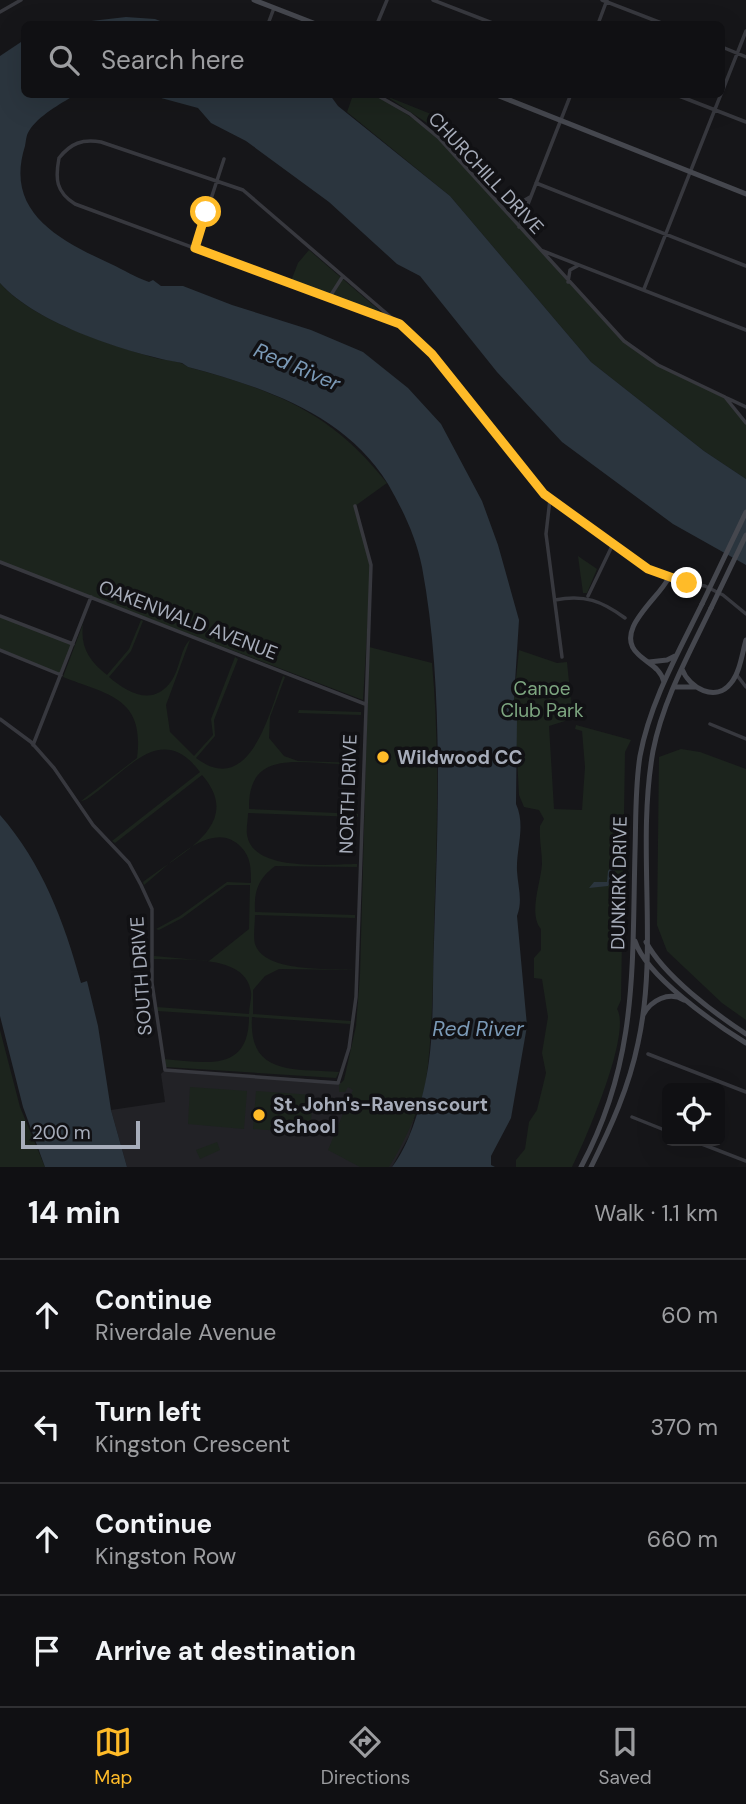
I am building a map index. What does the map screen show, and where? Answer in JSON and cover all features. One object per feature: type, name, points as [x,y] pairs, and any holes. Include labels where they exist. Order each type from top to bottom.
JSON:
[{"type":"main road","points":[[254,0],[308,21]]},
{"type":"main road","points":[[504,98],[746,194]]},
{"type":"main road","name":"DUNKIRK DRIVE","points":[[581,1167],[605,1117],[627,1041],[638,771],[647,728],[664,683],[746,512]]},
{"type":"main road","name":"DUNKIRK DRIVE","points":[[591,1167],[628,1083],[642,1018],[650,778],[659,725],[682,669],[746,535]]},
{"type":"main road","points":[[664,683],[660,673],[632,648],[631,633],[668,579]]},
{"type":"main road","points":[[674,687],[695,687],[706,692],[721,691],[732,682],[736,674],[746,640]]},
{"type":"main road","points":[[649,662],[669,660],[679,651]]},
{"type":"main road","points":[[682,669],[695,687]]},
{"type":"main road","points":[[633,935],[638,952],[645,961],[692,1005]]},
{"type":"main road","points":[[645,942],[652,954],[687,988],[746,1034]]},
{"type":"main road","points":[[642,1018],[650,1006],[667,996],[680,997],[746,1043]]},
{"type":"main road","points":[[729,1032],[730,1028],[737,1028]]},
{"type":"main road","points":[[605,1117],[613,1122]]},
{"type":"street","points":[[0,12],[21,0]]},
{"type":"street","points":[[378,21],[387,0]]},
{"type":"street","points":[[433,0],[487,21]]},
{"type":"street","points":[[599,21],[606,1],[656,21]]},
{"type":"street","points":[[269,21],[274,8]]},
{"type":"street","points":[[725,83],[746,31]]},
{"type":"street","points":[[725,48],[746,57]]},
{"type":"street","name":"CHURCHILL DRIVE","points":[[383,98],[428,128],[612,330],[640,354],[746,407]]},
{"type":"street","points":[[519,227],[570,98]]},
{"type":"street","points":[[684,98],[746,122]]},
{"type":"street","points":[[644,289],[719,98]]},
{"type":"street","points":[[400,324],[72,202],[63,195],[57,183],[59,158],[75,143],[87,140],[101,142],[243,190],[400,324],[432,354],[550,499],[668,579],[705,586],[723,594],[746,614]]},
{"type":"street","points":[[195,248],[224,159]]},
{"type":"street","points":[[536,183],[746,266]]},
{"type":"street","points":[[496,201],[516,205],[531,195]]},
{"type":"street","points":[[540,250],[746,331]]},
{"type":"street","points":[[568,282],[570,270],[579,265]]},
{"type":"street","points":[[329,298],[343,276]]},
{"type":"street","name":"CHURCHILL DRIVE","points":[[725,397],[746,423]]},
{"type":"street","points":[[550,499],[546,534],[562,657]]},
{"type":"street","name":"NORTH DRIVE","points":[[338,1083],[349,1048],[356,997],[371,565],[355,506]]},
{"type":"street","points":[[588,597],[613,544]]},
{"type":"street","name":"OAKENWALD AVENUE","points":[[0,562],[365,704]]},
{"type":"street","points":[[33,745],[91,597]]},
{"type":"street","points":[[555,600],[588,597],[606,604],[625,618]]},
{"type":"street","points":[[0,616],[72,644]]},
{"type":"street","points":[[0,650],[61,675]]},
{"type":"street","points":[[736,674],[746,687]]},
{"type":"street","name":"SOUTH DRIVE","points":[[0,719],[33,745],[60,776],[93,825],[130,863],[152,909],[152,983],[164,1070],[338,1083]]},
{"type":"street","points":[[710,724],[746,739]]},
{"type":"street","points":[[648,1054],[746,1092]]},
{"type":"street","points":[[632,1117],[662,1128]]},
{"type":"street","points":[[707,1146],[746,1161]]},
{"type":"shaded area","name":"St. John's-Ravenscourt School","points":[[165,1070],[337,1081],[414,1119],[409,1136],[392,1167],[127,1167],[111,1110],[165,1102],[161,1074]]},
{"type":"green space","points":[[352,98],[381,98],[428,128],[613,330],[658,365],[725,397],[746,423],[746,479],[704,451],[591,362],[450,196],[347,112]]},
{"type":"green space","points":[[389,98],[431,114],[427,123]]},
{"type":"green space","points":[[309,250],[380,311],[379,314],[291,281],[298,263]]},
{"type":"green space","points":[[0,283],[31,308],[70,329],[274,395],[322,421],[366,458],[387,483],[355,506],[371,565],[363,700],[0,562]]},
{"type":"green space","points":[[578,556],[597,569],[587,593],[583,593]]},
{"type":"green space","points":[[0,616],[73,644],[61,675],[0,650]]},
{"type":"green space","points":[[141,620],[143,621],[131,651],[109,677],[133,693],[157,693],[172,680],[190,640],[166,705],[170,732],[194,756],[213,735],[211,719],[235,657],[238,659],[214,720],[215,736],[196,758],[215,768],[231,767],[244,759],[255,746],[264,728],[283,676],[285,677],[270,717],[269,738],[284,756],[298,761],[360,763],[278,764],[257,777],[251,790],[249,809],[358,814],[358,817],[248,813],[247,835],[252,847],[263,856],[294,864],[357,864],[357,867],[275,866],[261,881],[255,898],[255,912],[355,915],[355,918],[255,915],[255,944],[261,953],[271,960],[314,969],[354,970],[279,969],[265,976],[253,990],[253,1014],[351,1021],[350,1024],[252,1017],[253,1036],[258,1050],[266,1060],[292,1069],[339,1072],[336,1078],[166,1067],[163,1059],[208,1062],[233,1056],[241,1048],[247,1035],[249,1017],[157,1011],[157,1007],[249,1014],[251,994],[247,979],[238,971],[211,962],[154,959],[154,956],[209,961],[249,929],[250,885],[227,885],[182,918],[156,929],[180,916],[227,882],[251,883],[251,873],[249,859],[244,851],[229,839],[217,837],[191,847],[203,837],[212,823],[216,809],[214,793],[202,775],[115,843],[112,841],[200,772],[187,758],[174,751],[148,753],[89,798],[81,801],[137,758],[138,738],[129,711],[120,702],[63,677],[83,624],[83,640],[87,653],[107,675],[129,649]]},
{"type":"green space","points":[[369,647],[432,663],[436,729],[432,1004],[426,1081],[416,1113],[389,1167],[360,1167],[328,1150],[353,1090],[348,1087],[345,1092],[339,1092],[339,1085],[344,1080],[356,1026],[360,975]]},
{"type":"green space","name":"Canoe Club Park","points":[[519,650],[557,663],[567,662],[572,711],[565,721],[549,726],[554,809],[582,810],[585,767],[582,731],[575,729],[576,725],[631,740],[625,752],[618,1040],[605,1087],[572,1167],[516,1167],[516,1160],[525,1149],[529,1122],[537,1110],[546,1073],[542,1053],[548,1017],[542,979],[534,978],[534,958],[541,950],[541,929],[537,923],[535,907],[542,864],[540,826],[544,819],[539,810],[524,807],[519,795],[514,698]]},
{"type":"green space","points":[[299,710],[361,712],[361,715],[298,713]]},
{"type":"green space","points":[[681,749],[700,752],[746,769],[746,1020],[722,1003],[667,951],[657,925],[659,757]]},
{"type":"green space","points":[[169,864],[154,877],[144,885],[143,882]]},
{"type":"green space","points":[[0,1030],[20,1107],[45,1167],[0,1167]]},
{"type":"green space","points":[[190,1087],[247,1091],[244,1129],[188,1124]]},
{"type":"green space","points":[[256,1091],[313,1095],[310,1133],[253,1129]]},
{"type":"green space","points":[[217,1142],[220,1150],[200,1159],[196,1150]]},
{"type":"water","points":[[126,17],[160,21],[91,21]]},
{"type":"water","name":"Red River","points":[[21,42],[21,98],[70,98],[44,115],[28,133],[21,169],[22,189],[29,206],[55,234],[149,282],[153,280],[161,286],[183,286],[311,330],[363,352],[408,388],[441,424],[482,501],[498,545],[519,620],[514,698],[517,718],[516,804],[520,821],[517,871],[520,899],[517,916],[527,1026],[511,1118],[491,1156],[491,1165],[495,1167],[392,1167],[413,1127],[423,1094],[433,1013],[437,705],[422,567],[408,524],[388,484],[370,460],[326,421],[273,394],[245,384],[85,335],[36,312],[0,283],[0,56]]},
{"type":"water","points":[[161,98],[332,98],[338,106],[450,196],[591,362],[704,451],[746,479],[746,565],[673,524],[562,442],[497,372],[420,276],[397,264],[329,202],[246,141],[211,123],[198,108]]},
{"type":"water","points":[[0,815],[15,833],[40,873],[59,915],[81,983],[87,981],[98,1026],[111,1110],[127,1167],[45,1167],[23,1107],[0,1016]]},
{"type":"water","points":[[612,867],[615,872],[608,886],[589,888],[594,882],[607,882],[608,871]]},
{"type":"place","name":"Wildwood CC","points":[[383,757]]},
{"type":"place","name":"St. John's-Ravenscourt School","points":[[259,1115]]},
{"type":"route","points":[[206,212],[195,248],[400,324],[432,354],[544,494],[648,569],[668,579],[687,583]]}]
